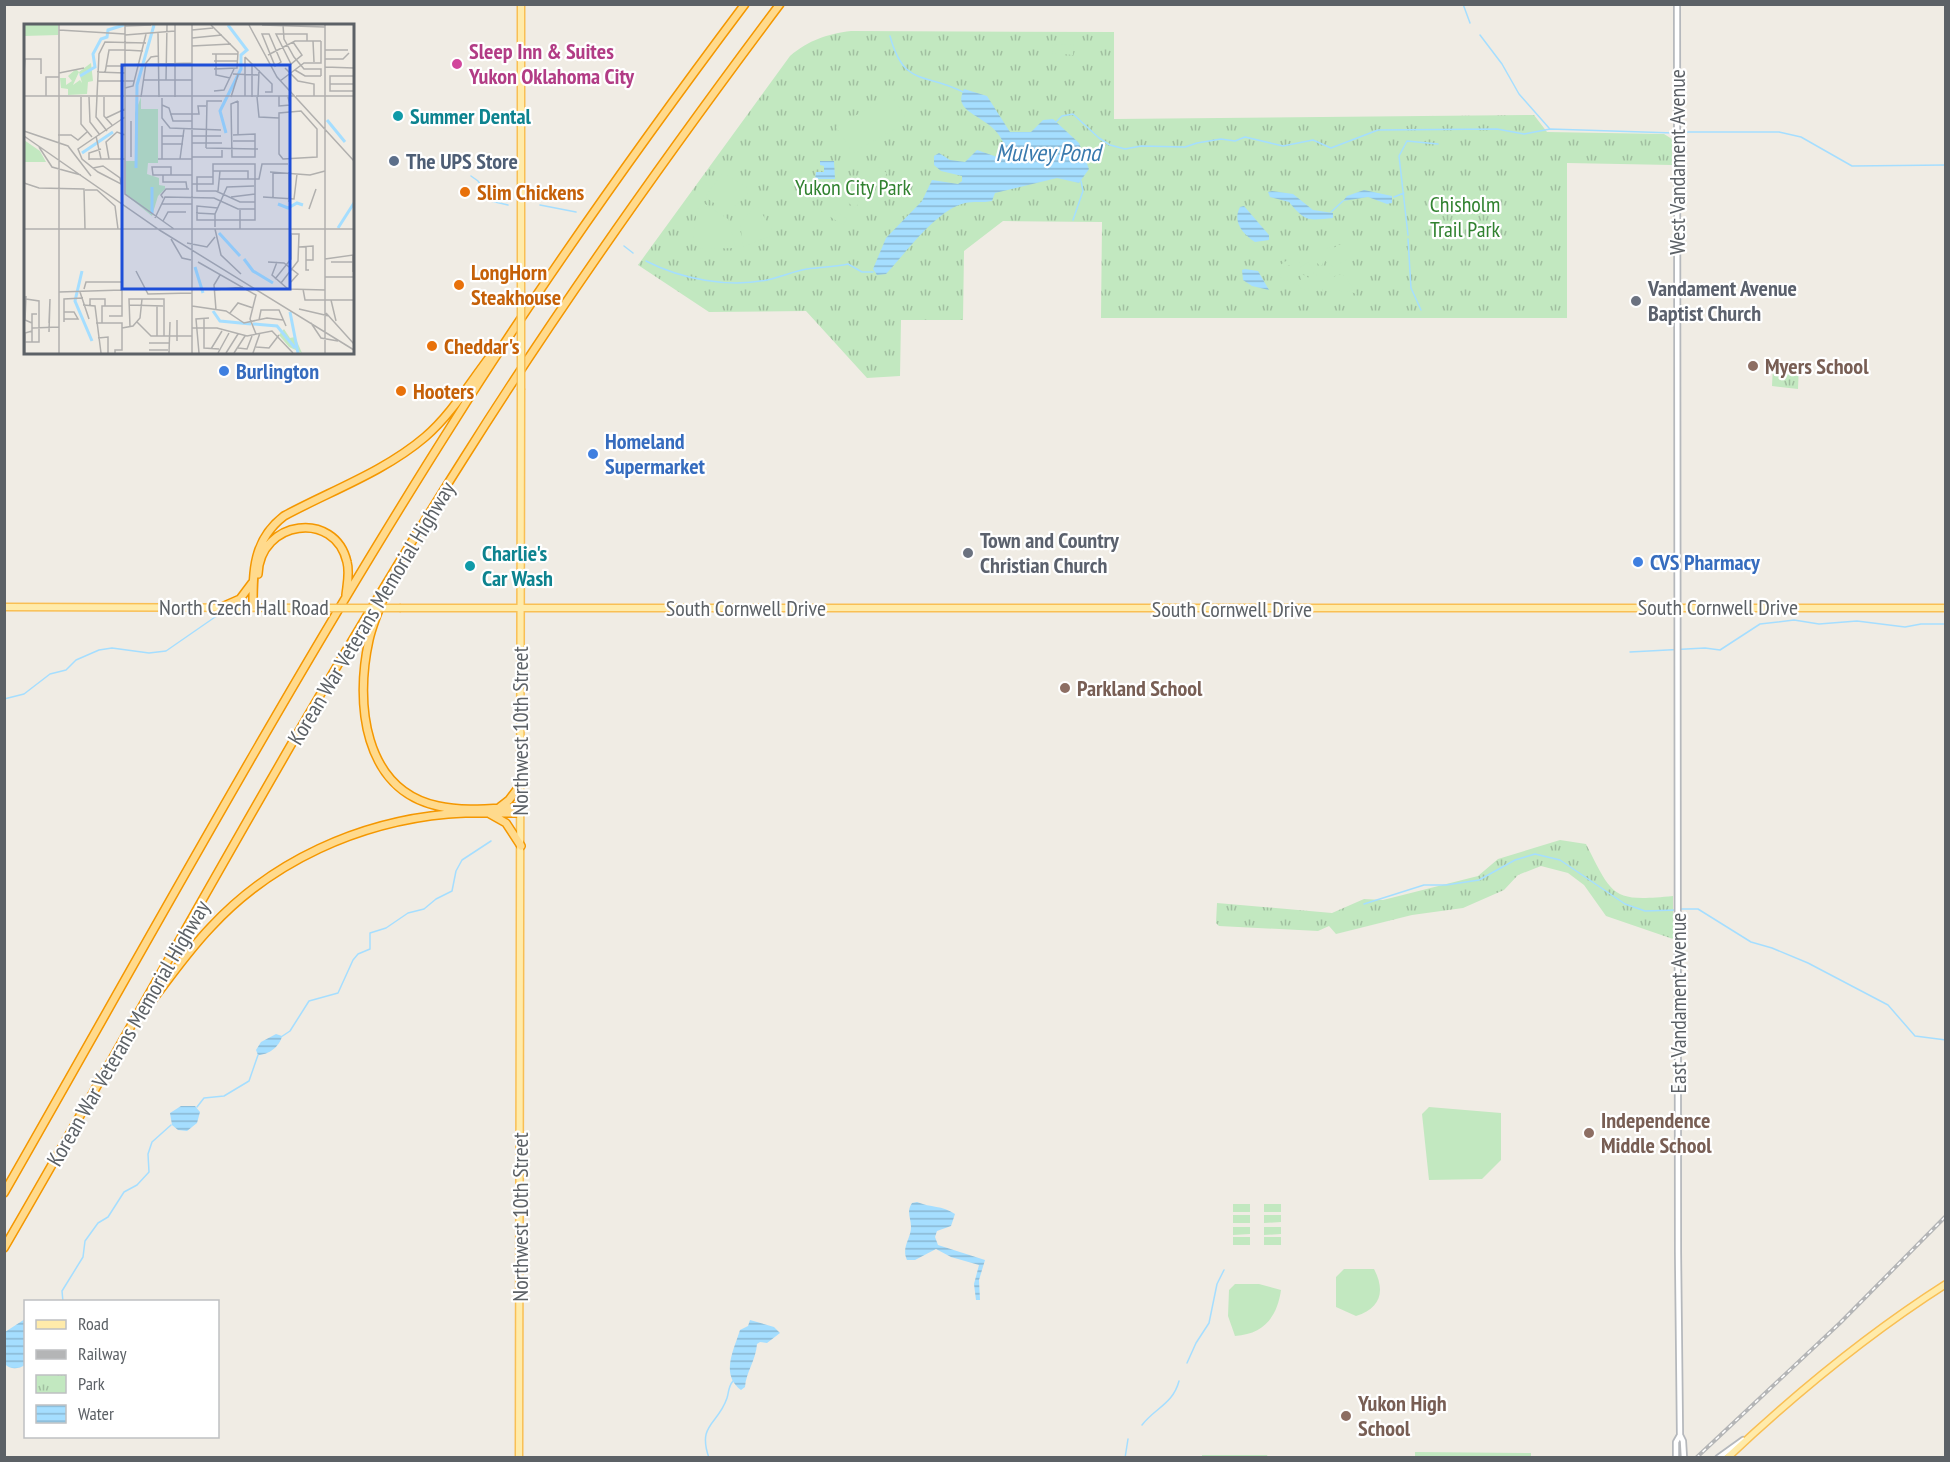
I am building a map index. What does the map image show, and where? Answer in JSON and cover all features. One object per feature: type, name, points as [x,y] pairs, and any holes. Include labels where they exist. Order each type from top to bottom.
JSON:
[{"type":"highway","name":"Korean War Veterans Memorial Highway","points":[[4,1193],[346,598],[509,336],[645,140],[745,4]]},
{"type":"highway","name":"Korean War Veterans Memorial Highway","points":[[4,1248],[397,566],[464,458],[577,286],[693,120],[780,4]]},
{"type":"highway","points":[[255,606],[253,580],[257,550],[271,527],[295,510],[397,458],[425,437],[447,415],[509,336]]},
{"type":"highway","points":[[255,606],[258,570],[263,552],[278,535],[302,527],[319,530],[340,547],[348,569],[346,598]]},
{"type":"highway","points":[[397,566],[374,623],[364,667],[365,719],[372,750],[392,780],[418,799],[440,807],[521,810]]},
{"type":"highway","points":[[224,606],[244,595],[253,580]]},
{"type":"highway","points":[[498,808],[509,800],[521,784]]},
{"type":"highway","points":[[127,1035],[208,930],[243,897],[281,870],[323,847],[381,826],[429,816],[521,810]]},
{"type":"highway","points":[[488,813],[506,823],[521,846]]},
{"type":"main road","name":"Northwest 10th Street","points":[[519,1458],[521,4]]},
{"type":"main road","name":"North Czech Hall Road","points":[[4,607],[519,608]]},
{"type":"main road","name":"South Cornwell Drive","points":[[519,608],[1946,608]]},
{"type":"main road","points":[[1727,1458],[1849,1351],[1946,1284]]},
{"type":"street","name":"West Vandament Avenue","points":[[1677,4],[1678,607]]},
{"type":"street","name":"East Vandament Avenue","points":[[1678,607],[1680,1435],[1683,1441],[1684,1456]]},
{"type":"street","points":[[1718,1458],[1755,1432]]},
{"type":"street","name":"East Vandament Avenue","points":[[1676,1458],[1676,1442],[1680,1435]]},
{"type":"green space","points":[[851,31],[1114,32],[1114,119],[1534,115],[1547,132],[1664,134],[1672,139],[1672,165],[1567,163],[1567,318],[1101,318],[1102,222],[1003,221],[964,251],[963,320],[901,320],[900,376],[867,378],[806,311],[709,312],[638,265],[790,56],[819,39]]},
{"type":"green space","points":[[1053,44],[1074,45],[1073,55],[1052,53]]},
{"type":"green space","points":[[891,95],[908,121],[853,153],[836,127]]},
{"type":"green space","points":[[871,162],[887,173],[880,185],[864,173]]},
{"type":"green space","points":[[726,174],[746,186],[748,195],[731,209],[717,205],[705,197],[721,175]]},
{"type":"green space","points":[[846,192],[860,202],[855,208],[842,198]]},
{"type":"green space","points":[[702,202],[728,219],[736,248],[699,249],[693,240],[697,210]]},
{"type":"green space","points":[[757,206],[773,231],[772,235],[743,247],[740,222]]},
{"type":"green space","points":[[834,209],[847,219],[843,225],[829,216]]},
{"type":"green space","points":[[1355,243],[1347,259],[1339,264],[1333,261],[1333,267],[1324,260],[1321,267],[1317,263],[1312,268],[1308,262],[1299,268],[1300,261],[1277,270],[1279,266],[1302,250],[1308,254],[1322,247],[1321,252],[1329,247],[1331,250],[1338,245],[1345,245],[1345,248]]},
{"type":"green space","points":[[1312,272],[1318,276],[1321,273],[1324,279],[1332,272],[1334,277],[1338,274],[1345,276],[1357,294],[1344,290],[1344,293],[1333,288],[1333,292],[1322,288],[1323,292],[1310,287],[1303,291],[1277,273],[1301,280],[1300,273],[1309,278]]},
{"type":"green space","points":[[1779,362],[1799,364],[1798,389],[1772,386],[1773,364]]},
{"type":"green space","points":[[1560,840],[1586,844],[1602,875],[1617,892],[1637,898],[1673,896],[1673,939],[1606,916],[1584,885],[1568,873],[1541,866],[1518,875],[1504,890],[1463,908],[1412,915],[1336,934],[1329,926],[1318,931],[1219,926],[1216,923],[1217,903],[1332,913],[1364,899],[1383,900],[1478,876],[1498,859]]},
{"type":"green space","points":[[1429,1107],[1501,1113],[1501,1160],[1482,1179],[1429,1180],[1422,1114]]},
{"type":"green space","points":[[1233,1204],[1250,1204],[1250,1212],[1233,1212]]},
{"type":"green space","points":[[1264,1204],[1281,1204],[1281,1212],[1264,1212]]},
{"type":"green space","points":[[1233,1215],[1250,1215],[1250,1223],[1233,1223]]},
{"type":"green space","points":[[1264,1215],[1281,1215],[1281,1222],[1264,1223]]},
{"type":"green space","points":[[1233,1227],[1250,1227],[1250,1234],[1233,1235]]},
{"type":"green space","points":[[1264,1227],[1281,1227],[1281,1234],[1264,1235]]},
{"type":"green space","points":[[1233,1237],[1250,1237],[1250,1245],[1233,1245]]},
{"type":"green space","points":[[1264,1237],[1281,1237],[1281,1245],[1264,1245]]},
{"type":"green space","points":[[1344,1269],[1374,1269],[1378,1277],[1380,1292],[1375,1304],[1371,1309],[1356,1316],[1336,1307],[1336,1277]]},
{"type":"green space","points":[[1235,1284],[1259,1284],[1281,1290],[1276,1309],[1267,1323],[1253,1332],[1235,1336],[1228,1316],[1229,1290]]},
{"type":"green space","points":[[1415,1452],[1531,1453],[1531,1457],[1415,1458]]},
{"type":"green space","points":[[1202,1455],[1267,1455],[1268,1457],[1202,1458]]},
{"type":"water","name":"Mulvey Pond","points":[[964,89],[987,96],[1010,132],[1031,132],[1043,120],[1053,119],[1079,143],[1089,169],[1079,183],[1057,178],[995,193],[992,201],[968,202],[954,207],[932,223],[886,274],[877,275],[873,269],[886,238],[922,201],[932,180],[958,184],[962,181],[962,176],[941,171],[934,165],[934,156],[939,153],[950,160],[965,162],[977,150],[1000,158],[1006,151],[997,133],[965,108],[961,100]]},
{"type":"water","points":[[820,161],[834,161],[835,179],[815,179],[816,172],[824,172],[824,166],[820,165]]},
{"type":"water","points":[[1364,190],[1392,196],[1392,203],[1387,204],[1368,197],[1343,201],[1347,196]]},
{"type":"water","points":[[1268,192],[1293,194],[1313,210],[1333,213],[1333,218],[1307,218],[1289,202],[1270,197]]},
{"type":"water","points":[[1244,206],[1269,235],[1269,240],[1255,242],[1240,227],[1238,212],[1240,207]]},
{"type":"water","points":[[1242,270],[1258,271],[1269,290],[1252,286],[1243,280]]},
{"type":"water","points":[[276,1034],[282,1036],[276,1046],[270,1052],[258,1055],[256,1050],[261,1042]]},
{"type":"water","points":[[181,1106],[195,1106],[200,1112],[197,1123],[187,1131],[178,1130],[172,1125],[170,1113]]},
{"type":"water","points":[[917,1202],[946,1209],[955,1214],[951,1226],[937,1231],[935,1237],[938,1245],[985,1260],[979,1280],[980,1300],[976,1300],[974,1284],[979,1265],[951,1257],[936,1249],[915,1260],[907,1260],[905,1251],[911,1231],[909,1209],[912,1203]]},
{"type":"water","points":[[24,1320],[24,1365],[12,1368],[5,1364],[5,1332]]},
{"type":"water","points":[[750,1320],[774,1327],[780,1333],[767,1343],[757,1344],[745,1387],[741,1390],[731,1377],[730,1362],[740,1330],[748,1326]]},
{"type":"waterway","points":[[1463,4],[1470,23]]},
{"type":"waterway","points":[[1480,35],[1502,64],[1519,94],[1549,128]]},
{"type":"waterway","points":[[890,36],[896,53],[909,71],[963,92]]},
{"type":"waterway","points":[[1056,122],[1062,116],[1073,114],[1099,138],[1110,145],[1125,149],[1141,146],[1185,147],[1221,139],[1235,141],[1245,137],[1283,146],[1313,140],[1331,148],[1378,130],[1497,129],[1524,134],[1550,129],[1674,133]]},
{"type":"waterway","points":[[1679,132],[1779,132],[1801,137],[1852,166],[1946,165]]},
{"type":"waterway","points":[[1408,235],[1399,156],[1407,141],[1438,144]]},
{"type":"waterway","points":[[471,176],[478,181],[491,201],[508,205]]},
{"type":"waterway","points":[[1073,220],[1083,191],[1081,181]]},
{"type":"waterway","points":[[1394,197],[1404,193]]},
{"type":"waterway","points":[[1331,212],[1343,201]]},
{"type":"waterway","points":[[540,205],[576,212]]},
{"type":"waterway","points":[[1408,239],[1411,288],[1421,310]]},
{"type":"waterway","points":[[624,246],[633,253]]},
{"type":"waterway","points":[[646,261],[689,277],[737,283],[772,279],[802,270],[848,264],[862,272],[873,272]]},
{"type":"waterway","points":[[4,699],[24,694],[50,674],[66,670],[76,660],[99,650],[112,648],[149,653],[166,651],[218,615]]},
{"type":"waterway","points":[[1630,652],[1705,648],[1720,650],[1760,624],[1794,620],[1819,624],[1857,621],[1905,627],[1921,624],[1946,624]]},
{"type":"waterway","points":[[281,1037],[290,1031],[309,1001],[338,993],[353,960],[358,954],[370,949],[370,933],[386,928],[408,913],[424,909],[436,899],[452,891],[456,871],[462,860],[491,841]]},
{"type":"waterway","points":[[1364,904],[1424,885],[1446,885],[1479,880],[1515,860],[1535,854],[1560,860],[1625,904],[1645,911],[1676,910]]},
{"type":"waterway","points":[[1681,909],[1698,909],[1751,942],[1808,963],[1888,1005],[1915,1036],[1946,1040]]},
{"type":"waterway","points":[[197,1107],[204,1098],[224,1096],[249,1081],[258,1055]]},
{"type":"waterway","points":[[63,1300],[62,1291],[83,1257],[85,1241],[98,1223],[108,1217],[124,1192],[137,1185],[149,1172],[148,1154],[152,1142],[171,1125]]},
{"type":"waterway","points":[[1187,1363],[1209,1323],[1217,1284],[1224,1270]]},
{"type":"waterway","points":[[709,1458],[705,1438],[707,1431],[723,1407],[733,1381]]},
{"type":"waterway","points":[[1142,1425],[1168,1401],[1179,1381]]},
{"type":"waterway","points":[[1125,1458],[1128,1439]]},
{"type":"railway","points":[[1696,1458],[1840,1323],[1946,1216]]},
{"type":"place","name":"Sleep Inn & Suites Yukon Oklahoma City","points":[[457,64]]},
{"type":"place","name":"Summer Dental","points":[[398,116]]},
{"type":"place","name":"The UPS Store","points":[[394,161]]},
{"type":"place","name":"Slim Chickens","points":[[465,192]]},
{"type":"place","name":"LongHorn Steakhouse","points":[[459,285]]},
{"type":"place","name":"Vandament Avenue Baptist Church","points":[[1636,301]]},
{"type":"place","name":"Cheddar's","points":[[432,346]]},
{"type":"place","name":"Myers School","points":[[1753,366]]},
{"type":"place","name":"Burlington","points":[[224,371]]},
{"type":"place","name":"Hooters","points":[[401,391]]},
{"type":"place","name":"Homeland Supermarket","points":[[593,454]]},
{"type":"place","name":"Town and Country Christian Church","points":[[968,553]]},
{"type":"place","name":"CVS Pharmacy","points":[[1638,562]]},
{"type":"place","name":"Charlie's Car Wash","points":[[470,566]]},
{"type":"place","name":"Parkland School","points":[[1065,688]]},
{"type":"place","name":"Independence Middle School","points":[[1589,1133]]},
{"type":"place","name":"Yukon High School","points":[[1346,1416]]},
{"type":"park label","name":"Yukon City Park","points":[[853,187]]},
{"type":"park label","name":"Chisholm Trail Park","points":[[1465,216]]}]
